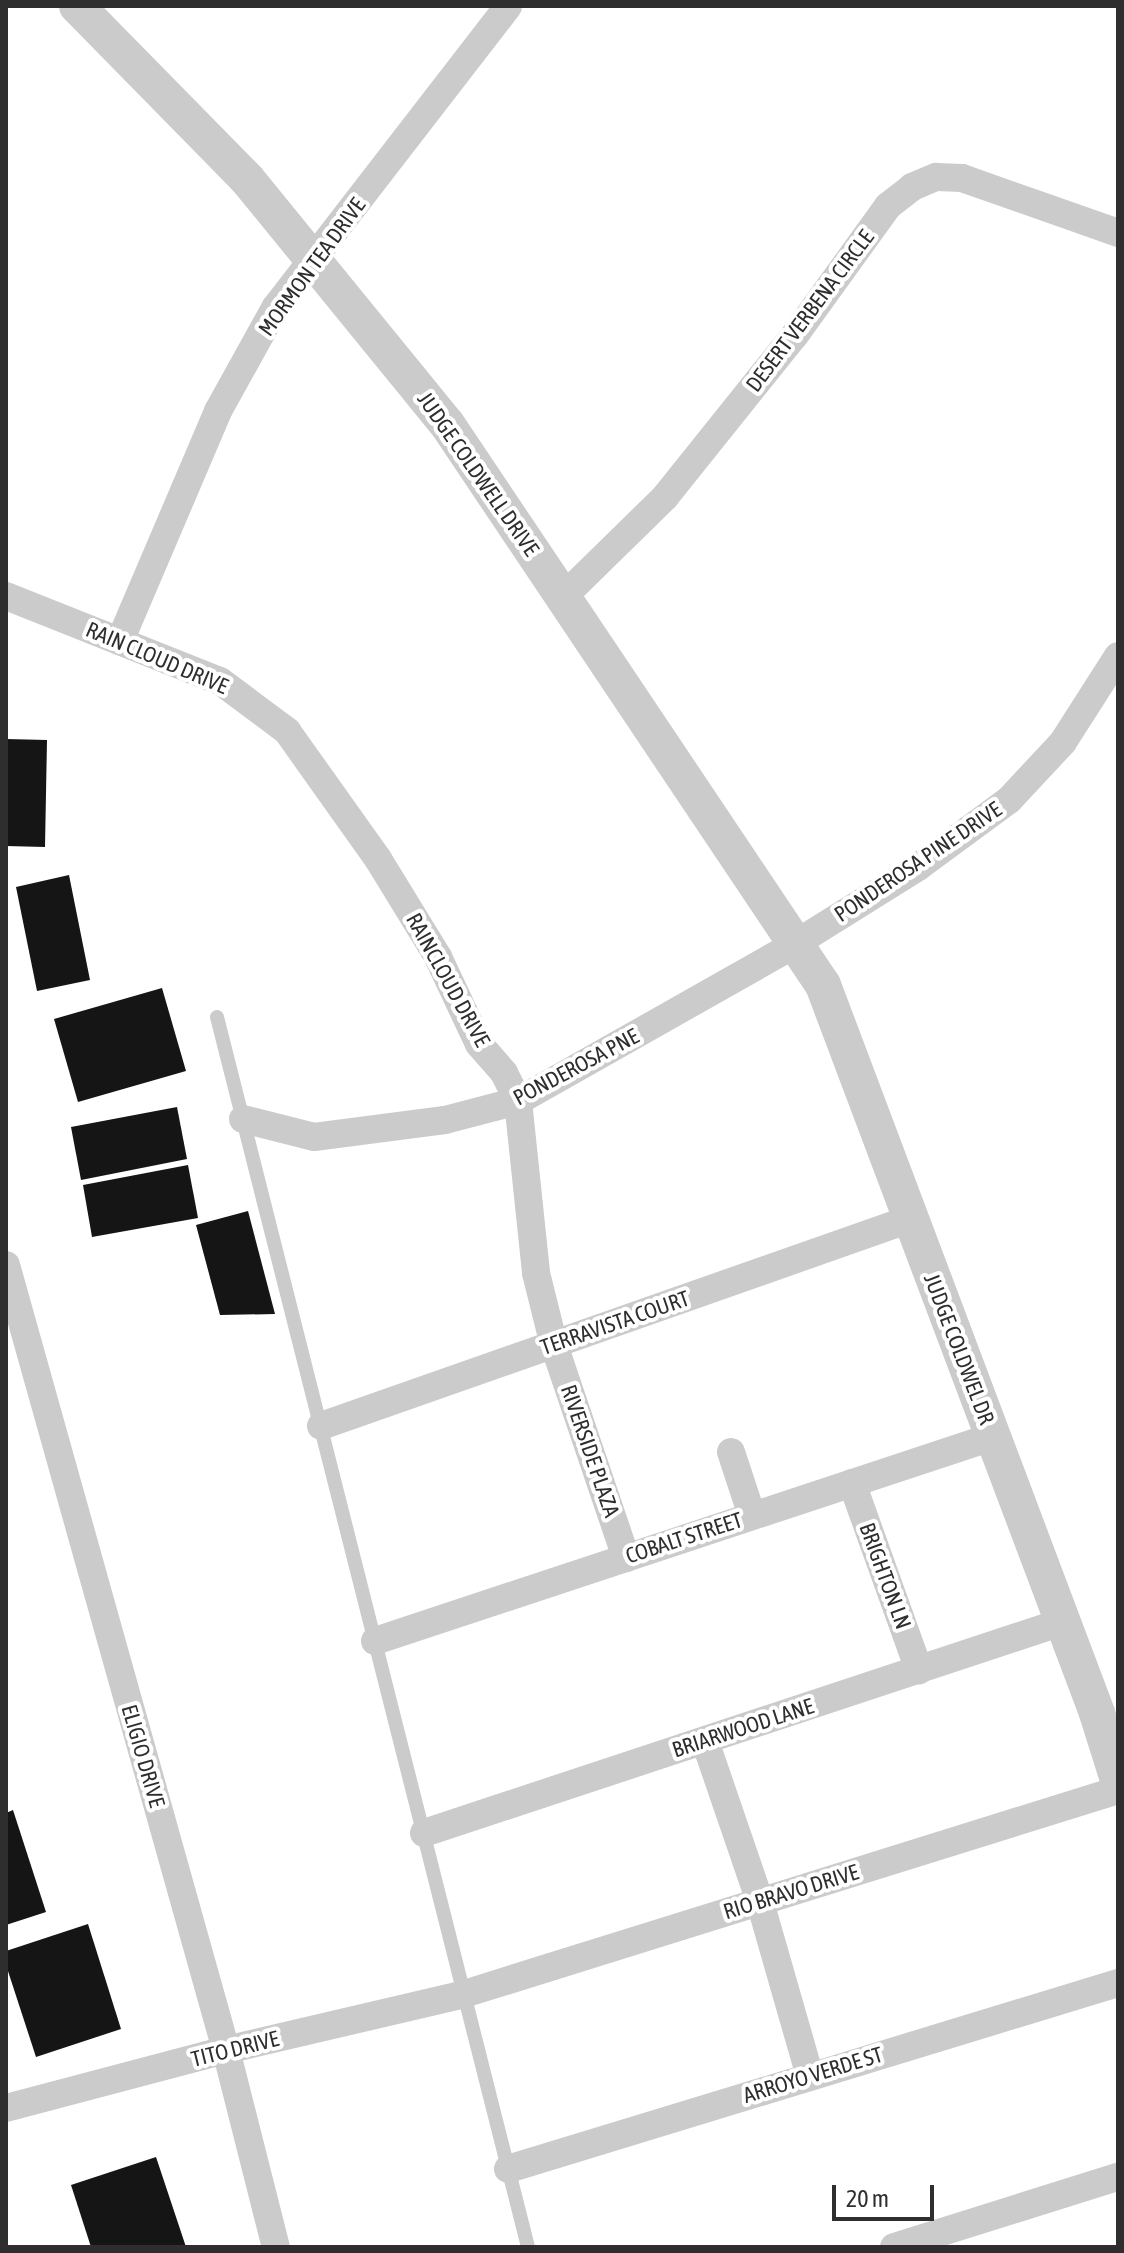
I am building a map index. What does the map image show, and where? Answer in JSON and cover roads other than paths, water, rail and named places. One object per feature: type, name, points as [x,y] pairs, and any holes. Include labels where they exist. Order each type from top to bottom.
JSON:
[{"type":"street","name":"JUDGE COLDWELL DRIVE","points":[[77,6],[247,179],[447,424],[823,985]]},
{"type":"street","name":"MORMON TEA DRIVE","points":[[120,641],[218,411],[275,308],[508,6]]},
{"type":"street","name":"DESERT VERBENA CIRCLE","points":[[563,597],[665,497],[795,335],[888,206],[912,187],[936,177],[962,178],[1118,233]]},
{"type":"street","name":"RAIN CLOUD DRIVE","points":[[6,596],[220,681],[287,731],[378,859]]},
{"type":"street","name":"PONDEROSA PINE DRIVE","points":[[795,944],[918,867],[1009,800],[1063,742],[1118,656]]},
{"type":"street","name":"RAINCLOUD DRIVE","points":[[378,859],[438,957],[479,1044],[504,1073],[518,1101]]},
{"type":"street","name":"PONDEROSA PNE","points":[[243,1119],[314,1137],[445,1120],[518,1101],[795,944]]},
{"type":"street","name":"JUDGE COLDWEL DR","points":[[823,985],[1097,1713],[1118,1780]]},
{"type":"street","name":"RIVERSIDE PLAZA","points":[[518,1101],[536,1273],[554,1345],[626,1558]]},
{"type":"street","name":"TERRAVISTA COURT","points":[[321,1426],[910,1219]]},
{"type":"street","name":"ELIGIO DRIVE","points":[[6,1265],[226,2050],[276,2247]]},
{"type":"street","name":"COBALT STREET","points":[[375,1641],[992,1437]]},
{"type":"street","points":[[731,1452],[752,1516]]},
{"type":"street","name":"BRIGHTON LN","points":[[852,1483],[919,1670]]},
{"type":"street","name":"BRIARWOOD LANE","points":[[424,1833],[1062,1622]]},
{"type":"street","points":[[705,1741],[760,1902],[810,2076]]},
{"type":"street","name":"RIO BRAVO DRIVE","points":[[464,1994],[1118,1790]]},
{"type":"street","name":"ARROYO VERDE ST","points":[[508,2169],[1118,1983]]},
{"type":"street","name":"TITO DRIVE","points":[[6,2108],[226,2050],[464,1994]]},
{"type":"street","points":[[894,2247],[1118,2177]]},
{"type":"lane","points":[[217,1017],[528,2247]]}]
